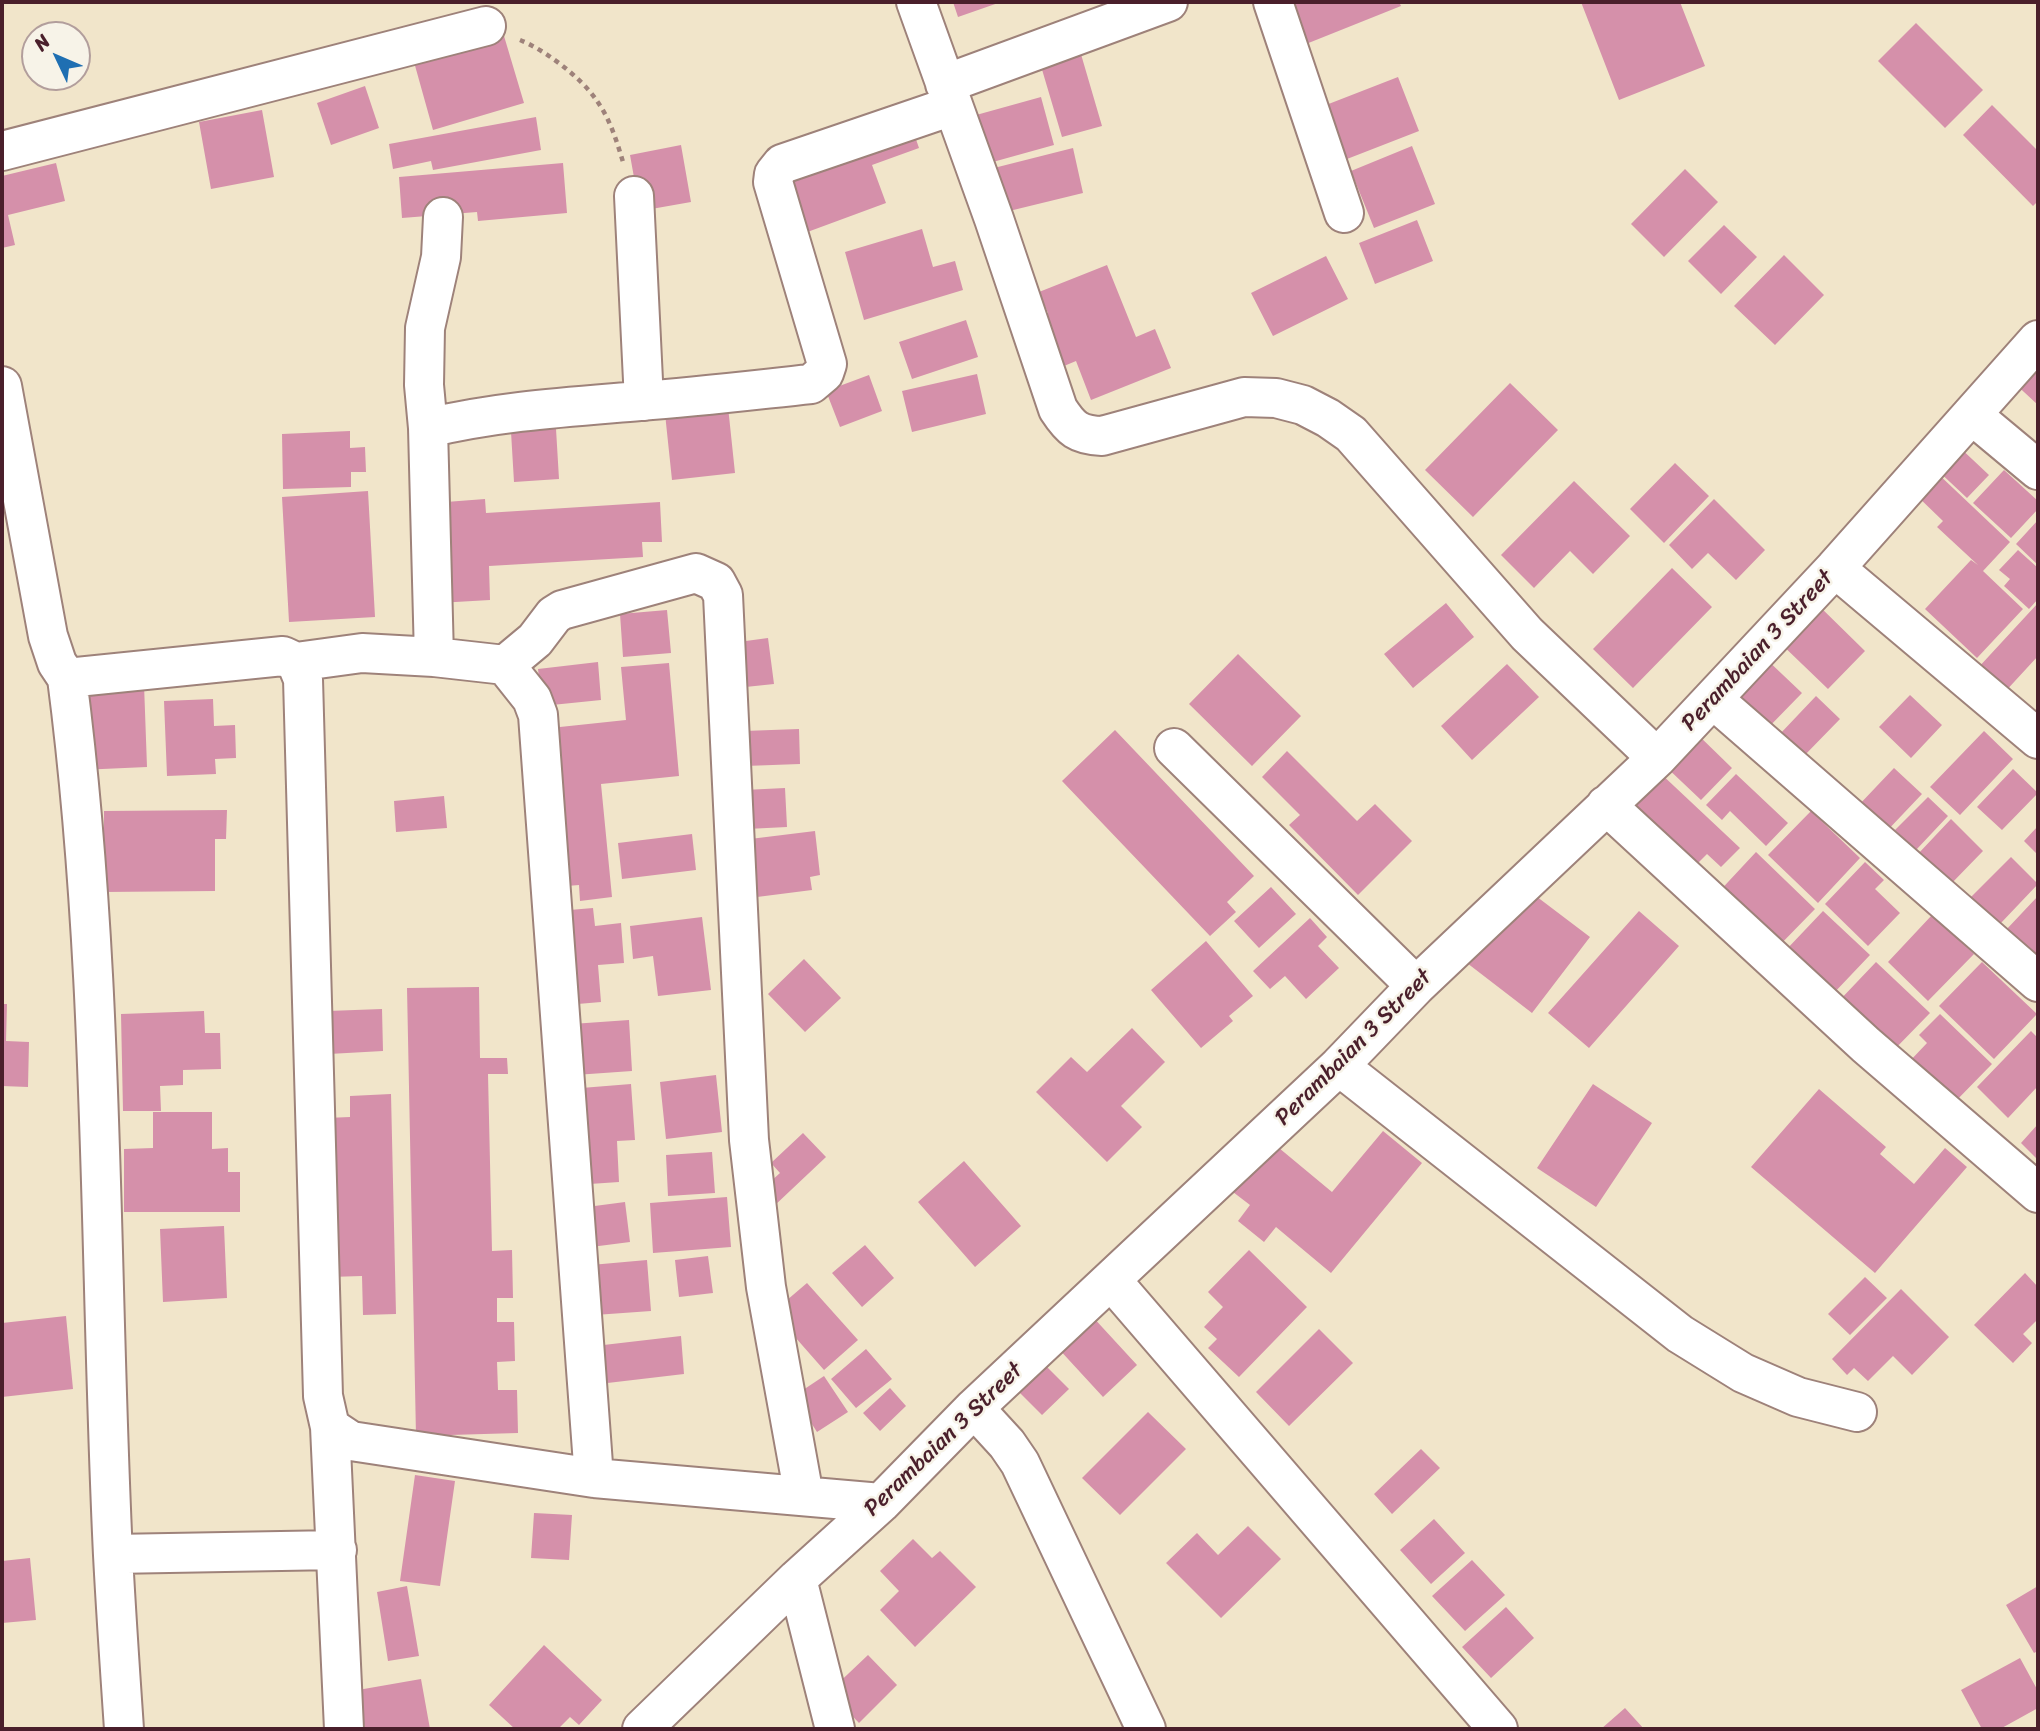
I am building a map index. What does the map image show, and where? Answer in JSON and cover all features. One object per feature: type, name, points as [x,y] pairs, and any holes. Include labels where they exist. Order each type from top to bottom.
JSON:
[{"type":"street","points":[[916,2],[994,219],[1058,409],[1076,431],[1102,436],[1244,397],[1276,398],[1303,405],[1328,418],[1351,434],[1527,634],[1657,758]]},
{"type":"street","points":[[428,428],[520,411],[811,384],[824,373],[827,364],[773,182],[774,174],[782,164],[1168,2]]},
{"type":"street","points":[[1273,2],[1344,213]]},
{"type":"street","points":[[2,151],[486,26]]},
{"type":"street","points":[[634,196],[644,401]]},
{"type":"street","points":[[434,657],[428,428],[424,385],[425,328],[441,257],[443,217]]},
{"type":"street","name":"Perambaian 3 Street","points":[[642,1729],[797,1579],[881,1503],[974,1408],[1339,1066],[1416,986],[1657,758],[1835,568],[2038,340]]},
{"type":"street","points":[[2,386],[48,636],[57,663],[67,678],[79,771],[89,892],[101,1141],[113,1554],[124,1729]]},
{"type":"street","points":[[1972,415],[2038,470]]},
{"type":"street","points":[[1835,568],[2038,739]]},
{"type":"street","points":[[505,665],[536,640],[562,610],[696,573],[716,582],[723,595],[749,1140],[766,1287],[804,1496]]},
{"type":"street","points":[[67,678],[283,656],[296,662],[362,653],[505,665],[532,699],[538,715],[561,994],[594,1478]]},
{"type":"street","points":[[296,662],[303,679],[323,1396],[330,1427],[344,1729]]},
{"type":"street","points":[[1714,700],[2038,982]]},
{"type":"street","points":[[1174,748],[1416,986]]},
{"type":"street","points":[[1606,804],[1866,1045],[2038,1193]]},
{"type":"street","points":[[1339,1066],[1680,1334],[1754,1378],[1798,1397],[1857,1412]]},
{"type":"street","points":[[1111,1280],[1498,1729]]},
{"type":"street","points":[[974,1408],[1007,1444],[1020,1463],[1146,1729]]},
{"type":"street","points":[[330,1427],[351,1441],[594,1478],[881,1503]]},
{"type":"street","points":[[113,1554],[337,1550]]},
{"type":"street","points":[[797,1579],[835,1729]]},
{"type":"path","points":[[486,26],[528,43],[568,71],[597,101],[615,138],[634,196]]},
{"type":"building","points":[[953,2],[1001,2],[958,17]]},
{"type":"building","points":[[1289,2],[1399,2],[1401,6],[1306,44]]},
{"type":"building","points":[[1581,2],[1680,2],[1705,66],[1619,100]]},
{"type":"building","points":[[1916,23],[1983,90],[1945,128],[1878,61]]},
{"type":"building","points":[[504,36],[524,103],[433,130],[414,62]]},
{"type":"building","points":[[1078,44],[1102,126],[1062,137],[1038,56]]},
{"type":"building","points":[[1398,77],[1419,131],[1347,159],[1326,105]]},
{"type":"building","points":[[365,86],[379,128],[331,145],[317,103]]},
{"type":"building","points":[[1041,97],[1054,145],[982,165],[969,117]]},
{"type":"building","points":[[1992,105],[2038,151],[2038,201],[2033,206],[1963,135]]},
{"type":"building","points":[[262,110],[274,177],[211,189],[199,122]]},
{"type":"building","points":[[536,117],[541,150],[433,170],[431,161],[393,169],[389,144]]},
{"type":"building","points":[[910,122],[919,148],[872,165],[886,203],[802,234],[780,170]]},
{"type":"building","points":[[681,145],[691,202],[640,211],[630,155]]},
{"type":"building","points":[[1412,146],[1435,204],[1374,228],[1351,171]]},
{"type":"building","points":[[1073,148],[1083,193],[1001,213],[990,169]]},
{"type":"building","points":[[56,163],[65,201],[8,215],[15,245],[2,248],[2,176]]},
{"type":"building","points":[[563,163],[567,213],[478,221],[477,212],[402,218],[399,177]]},
{"type":"building","points":[[1685,169],[1718,202],[1664,257],[1631,224]]},
{"type":"building","points":[[1417,220],[1433,261],[1375,284],[1359,243]]},
{"type":"building","points":[[1724,225],[1757,257],[1721,294],[1688,261]]},
{"type":"building","points":[[922,229],[933,267],[955,261],[963,290],[864,320],[845,252]]},
{"type":"building","points":[[1784,255],[1824,295],[1775,345],[1734,306]]},
{"type":"building","points":[[1326,256],[1348,299],[1273,336],[1251,293]]},
{"type":"building","points":[[1107,265],[1136,337],[1155,329],[1171,368],[1091,400],[1076,361],[1052,371],[1032,319],[1048,313],[1039,292]]},
{"type":"building","points":[[966,320],[978,357],[912,379],[899,342]]},
{"type":"building","points":[[2038,348],[2038,405],[2010,379]]},
{"type":"building","points":[[977,374],[986,414],[912,432],[902,391]]},
{"type":"building","points":[[869,375],[882,411],[840,427],[826,391]]},
{"type":"building","points":[[1510,383],[1558,430],[1473,517],[1425,470]]},
{"type":"building","points":[[727,397],[735,473],[672,480],[664,404]]},
{"type":"building","points":[[555,412],[559,479],[514,482],[510,415]]},
{"type":"building","points":[[350,431],[350,448],[365,447],[366,472],[351,472],[351,487],[283,489],[282,434]]},
{"type":"building","points":[[1956,444],[1989,475],[1967,498],[1934,467]]},
{"type":"building","points":[[1675,463],[1709,496],[1664,543],[1630,509]]},
{"type":"building","points":[[2004,470],[2038,501],[2038,509],[2011,538],[1973,503]]},
{"type":"building","points":[[1935,471],[2010,542],[1983,571],[2023,609],[1977,658],[1925,609],[1971,560],[1978,565],[1937,527],[1943,521],[1914,493]]},
{"type":"building","points":[[1574,481],[1630,536],[1593,574],[1570,551],[1534,588],[1501,555]]},
{"type":"building","points":[[368,491],[375,617],[289,622],[282,497]]},
{"type":"building","points":[[485,499],[486,513],[660,502],[662,542],[642,542],[643,557],[489,566],[490,600],[438,603],[433,503]]},
{"type":"building","points":[[1714,499],[1765,550],[1736,580],[1708,553],[1692,569],[1669,545]]},
{"type":"building","points":[[2038,520],[2038,565],[2016,544]]},
{"type":"building","points":[[2018,550],[2038,568],[2038,599],[2029,609],[2004,586],[2010,579],[1999,570]]},
{"type":"building","points":[[1672,568],[1712,607],[1633,688],[1593,649]]},
{"type":"building","points":[[1813,600],[1865,651],[1828,689],[1776,639]]},
{"type":"building","points":[[1446,603],[1474,637],[1413,688],[1384,654]]},
{"type":"building","points":[[2038,603],[2038,656],[2003,694],[1977,669]]},
{"type":"building","points":[[667,610],[671,653],[623,657],[620,614]]},
{"type":"building","points":[[768,638],[774,684],[736,688],[731,643]]},
{"type":"building","points":[[1238,654],[1301,716],[1252,766],[1189,704]]},
{"type":"building","points":[[1763,656],[1802,693],[1764,732],[1725,696]]},
{"type":"building","points":[[598,662],[601,700],[542,706],[538,669]]},
{"type":"building","points":[[669,663],[679,776],[601,784],[612,897],[580,901],[579,885],[555,887],[541,729],[626,720],[621,667]]},
{"type":"building","points":[[1507,664],[1539,697],[1472,760],[1441,726]]},
{"type":"building","points":[[144,684],[147,767],[80,770],[77,687]]},
{"type":"building","points":[[1910,695],[1942,725],[1911,758],[1879,727]]},
{"type":"building","points":[[1816,696],[1840,719],[1802,758],[1779,735]]},
{"type":"building","points":[[213,699],[214,726],[235,725],[236,758],[215,759],[216,774],[167,776],[164,701]]},
{"type":"building","points":[[799,729],[800,764],[745,766],[744,731]]},
{"type":"building","points":[[1115,730],[1254,876],[1227,902],[1236,912],[1210,936],[1062,781]]},
{"type":"building","points":[[1694,731],[1732,768],[1701,800],[1663,764]]},
{"type":"building","points":[[1984,731],[2013,759],[1960,815],[1930,787]]},
{"type":"building","points":[[1287,751],[1357,821],[1375,804],[1412,841],[1358,895],[1289,825],[1300,815],[1262,777]]},
{"type":"building","points":[[1894,768],[1922,794],[1884,834],[1857,807]]},
{"type":"building","points":[[2013,769],[2038,793],[2002,830],[1977,807]]},
{"type":"building","points":[[1658,771],[1740,848],[1721,867],[1707,854],[1689,872],[1623,808]]},
{"type":"building","points":[[1736,774],[1788,823],[1766,846],[1730,811],[1722,820],[1706,805]]},
{"type":"building","points":[[785,788],[787,827],[747,829],[744,790]]},
{"type":"building","points":[[444,796],[447,828],[396,832],[394,801]]},
{"type":"building","points":[[1928,797],[1948,816],[1916,850],[1895,830]]},
{"type":"building","points":[[227,810],[226,839],[215,839],[215,891],[104,892],[104,811]]},
{"type":"building","points":[[1811,811],[1860,858],[1818,903],[1768,855]]},
{"type":"building","points":[[1951,819],[1983,851],[1949,886],[1917,855]]},
{"type":"building","points":[[2038,826],[2038,855],[2024,841]]},
{"type":"building","points":[[815,831],[820,875],[810,877],[812,890],[757,897],[750,839]]},
{"type":"building","points":[[692,834],[696,870],[622,879],[618,843]]},
{"type":"building","points":[[1756,852],[1815,909],[1773,952],[1715,896]]},
{"type":"building","points":[[2011,857],[2038,884],[2000,924],[1971,897]]},
{"type":"building","points":[[1865,862],[1884,880],[1875,889],[1900,913],[1868,946],[1825,904]]},
{"type":"building","points":[[1271,887],[1296,914],[1259,948],[1234,921]]},
{"type":"building","points":[[1524,887],[1590,937],[1532,1013],[1467,963]]},
{"type":"building","points":[[2038,896],[2038,959],[2005,931]]},
{"type":"building","points":[[593,908],[595,926],[621,923],[624,963],[598,965],[601,1002],[566,1005],[558,911]]},
{"type":"building","points":[[1639,911],[1679,946],[1589,1048],[1548,1013]]},
{"type":"building","points":[[1823,911],[1870,955],[1832,995],[1785,951]]},
{"type":"building","points":[[1932,915],[1974,954],[1928,1001],[1888,962]]},
{"type":"building","points":[[702,917],[711,990],[658,996],[653,956],[633,959],[630,926]]},
{"type":"building","points":[[1310,918],[1327,937],[1318,946],[1339,968],[1306,999],[1285,976],[1270,989],[1253,971]]},
{"type":"building","points":[[1206,941],[1253,996],[1229,1016],[1233,1021],[1201,1048],[1151,990]]},
{"type":"building","points":[[804,959],[841,998],[805,1032],[768,994]]},
{"type":"building","points":[[1876,962],[1930,1013],[1890,1054],[1837,1003]]},
{"type":"building","points":[[1982,962],[2037,1014],[1994,1059],[1939,1006]]},
{"type":"building","points":[[479,987],[480,1058],[507,1058],[508,1074],[488,1074],[492,1251],[512,1250],[513,1298],[497,1298],[497,1322],[514,1322],[515,1361],[497,1362],[498,1390],[517,1390],[518,1433],[416,1436],[407,988]]},
{"type":"building","points":[[2,1004],[7,1004],[6,1041],[29,1042],[28,1087],[2,1086]]},
{"type":"building","points":[[382,1009],[383,1051],[329,1054],[328,1011]]},
{"type":"building","points":[[204,1011],[205,1033],[220,1033],[221,1069],[183,1070],[183,1085],[160,1086],[161,1111],[123,1111],[121,1014]]},
{"type":"building","points":[[1940,1014],[1992,1064],[1951,1106],[1908,1063],[1927,1043],[1919,1035]]},
{"type":"building","points":[[629,1020],[632,1071],[575,1075],[572,1024]]},
{"type":"building","points":[[1132,1028],[1165,1062],[1121,1106],[1142,1127],[1107,1162],[1036,1092],[1071,1057],[1087,1072]]},
{"type":"building","points":[[2031,1031],[2038,1038],[2038,1086],[2008,1118],[1977,1087]]},
{"type":"building","points":[[716,1075],[722,1132],[666,1139],[660,1082]]},
{"type":"building","points":[[631,1084],[635,1140],[617,1141],[619,1182],[575,1185],[569,1089]]},
{"type":"building","points":[[1593,1084],[1652,1123],[1596,1207],[1537,1168]]},
{"type":"building","points":[[1819,1089],[1886,1147],[1880,1154],[1914,1184],[1945,1148],[1967,1167],[1875,1273],[1751,1167]]},
{"type":"building","points":[[391,1094],[396,1314],[363,1315],[362,1276],[330,1277],[326,1118],[350,1117],[350,1096]]},
{"type":"building","points":[[153,1112],[212,1112],[212,1149],[228,1148],[228,1172],[240,1172],[240,1212],[124,1212],[124,1149],[153,1148]]},
{"type":"building","points":[[2038,1124],[2038,1160],[2021,1143]]},
{"type":"building","points":[[1383,1131],[1422,1163],[1331,1273],[1276,1227],[1264,1242],[1238,1221],[1250,1205],[1233,1192],[1273,1143],[1332,1192]]},
{"type":"building","points":[[803,1133],[826,1157],[773,1207],[759,1192],[780,1173],[771,1163]]},
{"type":"building","points":[[712,1152],[715,1193],[668,1196],[666,1155]]},
{"type":"building","points":[[964,1161],[1021,1226],[975,1267],[918,1202]]},
{"type":"building","points":[[727,1197],[731,1247],[653,1253],[650,1203]]},
{"type":"building","points":[[625,1202],[630,1242],[591,1247],[587,1207]]},
{"type":"building","points":[[224,1226],[227,1298],[163,1302],[160,1229]]},
{"type":"building","points":[[865,1245],[894,1278],[862,1307],[832,1273]]},
{"type":"building","points":[[1249,1250],[1307,1307],[1239,1377],[1208,1348],[1217,1339],[1204,1327],[1223,1307],[1208,1292]]},
{"type":"building","points":[[708,1256],[713,1293],[679,1297],[675,1260]]},
{"type":"building","points":[[647,1260],[651,1311],[595,1315],[591,1265]]},
{"type":"building","points":[[2025,1273],[2038,1287],[2038,1319],[2023,1334],[2032,1343],[2013,1363],[1974,1325]]},
{"type":"building","points":[[1865,1277],[1887,1298],[1850,1335],[1828,1314]]},
{"type":"building","points":[[807,1283],[858,1340],[824,1370],[773,1312]]},
{"type":"building","points":[[1901,1289],[1949,1337],[1912,1375],[1893,1356],[1868,1381],[1854,1368],[1847,1375],[1832,1359]]},
{"type":"building","points":[[1091,1315],[1137,1365],[1103,1397],[1057,1347]]},
{"type":"building","points":[[66,1316],[73,1389],[2,1397],[2,1323]]},
{"type":"building","points":[[1319,1329],[1353,1363],[1289,1426],[1256,1392]]},
{"type":"building","points":[[681,1336],[684,1374],[599,1384],[595,1346]]},
{"type":"building","points":[[866,1349],[892,1379],[856,1408],[831,1379]]},
{"type":"building","points":[[1036,1356],[1069,1389],[1042,1415],[1009,1382]]},
{"type":"building","points":[[824,1376],[848,1412],[817,1432],[794,1396]]},
{"type":"building","points":[[890,1388],[906,1406],[880,1431],[863,1413]]},
{"type":"building","points":[[1148,1412],[1186,1449],[1120,1515],[1082,1478]]},
{"type":"building","points":[[1421,1449],[1440,1468],[1392,1514],[1374,1494]]},
{"type":"building","points":[[415,1475],[455,1481],[440,1586],[400,1581]]},
{"type":"building","points":[[534,1513],[572,1515],[569,1560],[531,1558]]},
{"type":"building","points":[[1434,1519],[1465,1553],[1431,1584],[1400,1550]]},
{"type":"building","points":[[1248,1526],[1281,1559],[1221,1618],[1166,1563],[1197,1533],[1218,1555]]},
{"type":"building","points":[[913,1539],[932,1558],[940,1551],[976,1587],[915,1647],[880,1610],[899,1591],[880,1571]]},
{"type":"building","points":[[30,1558],[36,1620],[2,1623],[2,1561]]},
{"type":"building","points":[[1472,1560],[1505,1595],[1465,1631],[1432,1596]]},
{"type":"building","points":[[407,1586],[419,1656],[388,1661],[377,1592]]},
{"type":"building","points":[[2038,1586],[2038,1651],[2034,1653],[2006,1605]]},
{"type":"building","points":[[1506,1607],[1534,1638],[1491,1678],[1462,1647]]},
{"type":"building","points":[[544,1645],[602,1700],[579,1725],[570,1717],[558,1729],[515,1729],[489,1705]]},
{"type":"building","points":[[868,1655],[897,1685],[859,1723],[829,1692]]},
{"type":"building","points":[[2020,1658],[2038,1691],[2038,1708],[2000,1729],[1982,1729],[1961,1690]]},
{"type":"building","points":[[421,1679],[430,1729],[365,1729],[358,1690]]},
{"type":"building","points":[[1625,1708],[1644,1729],[1601,1729]]}]
